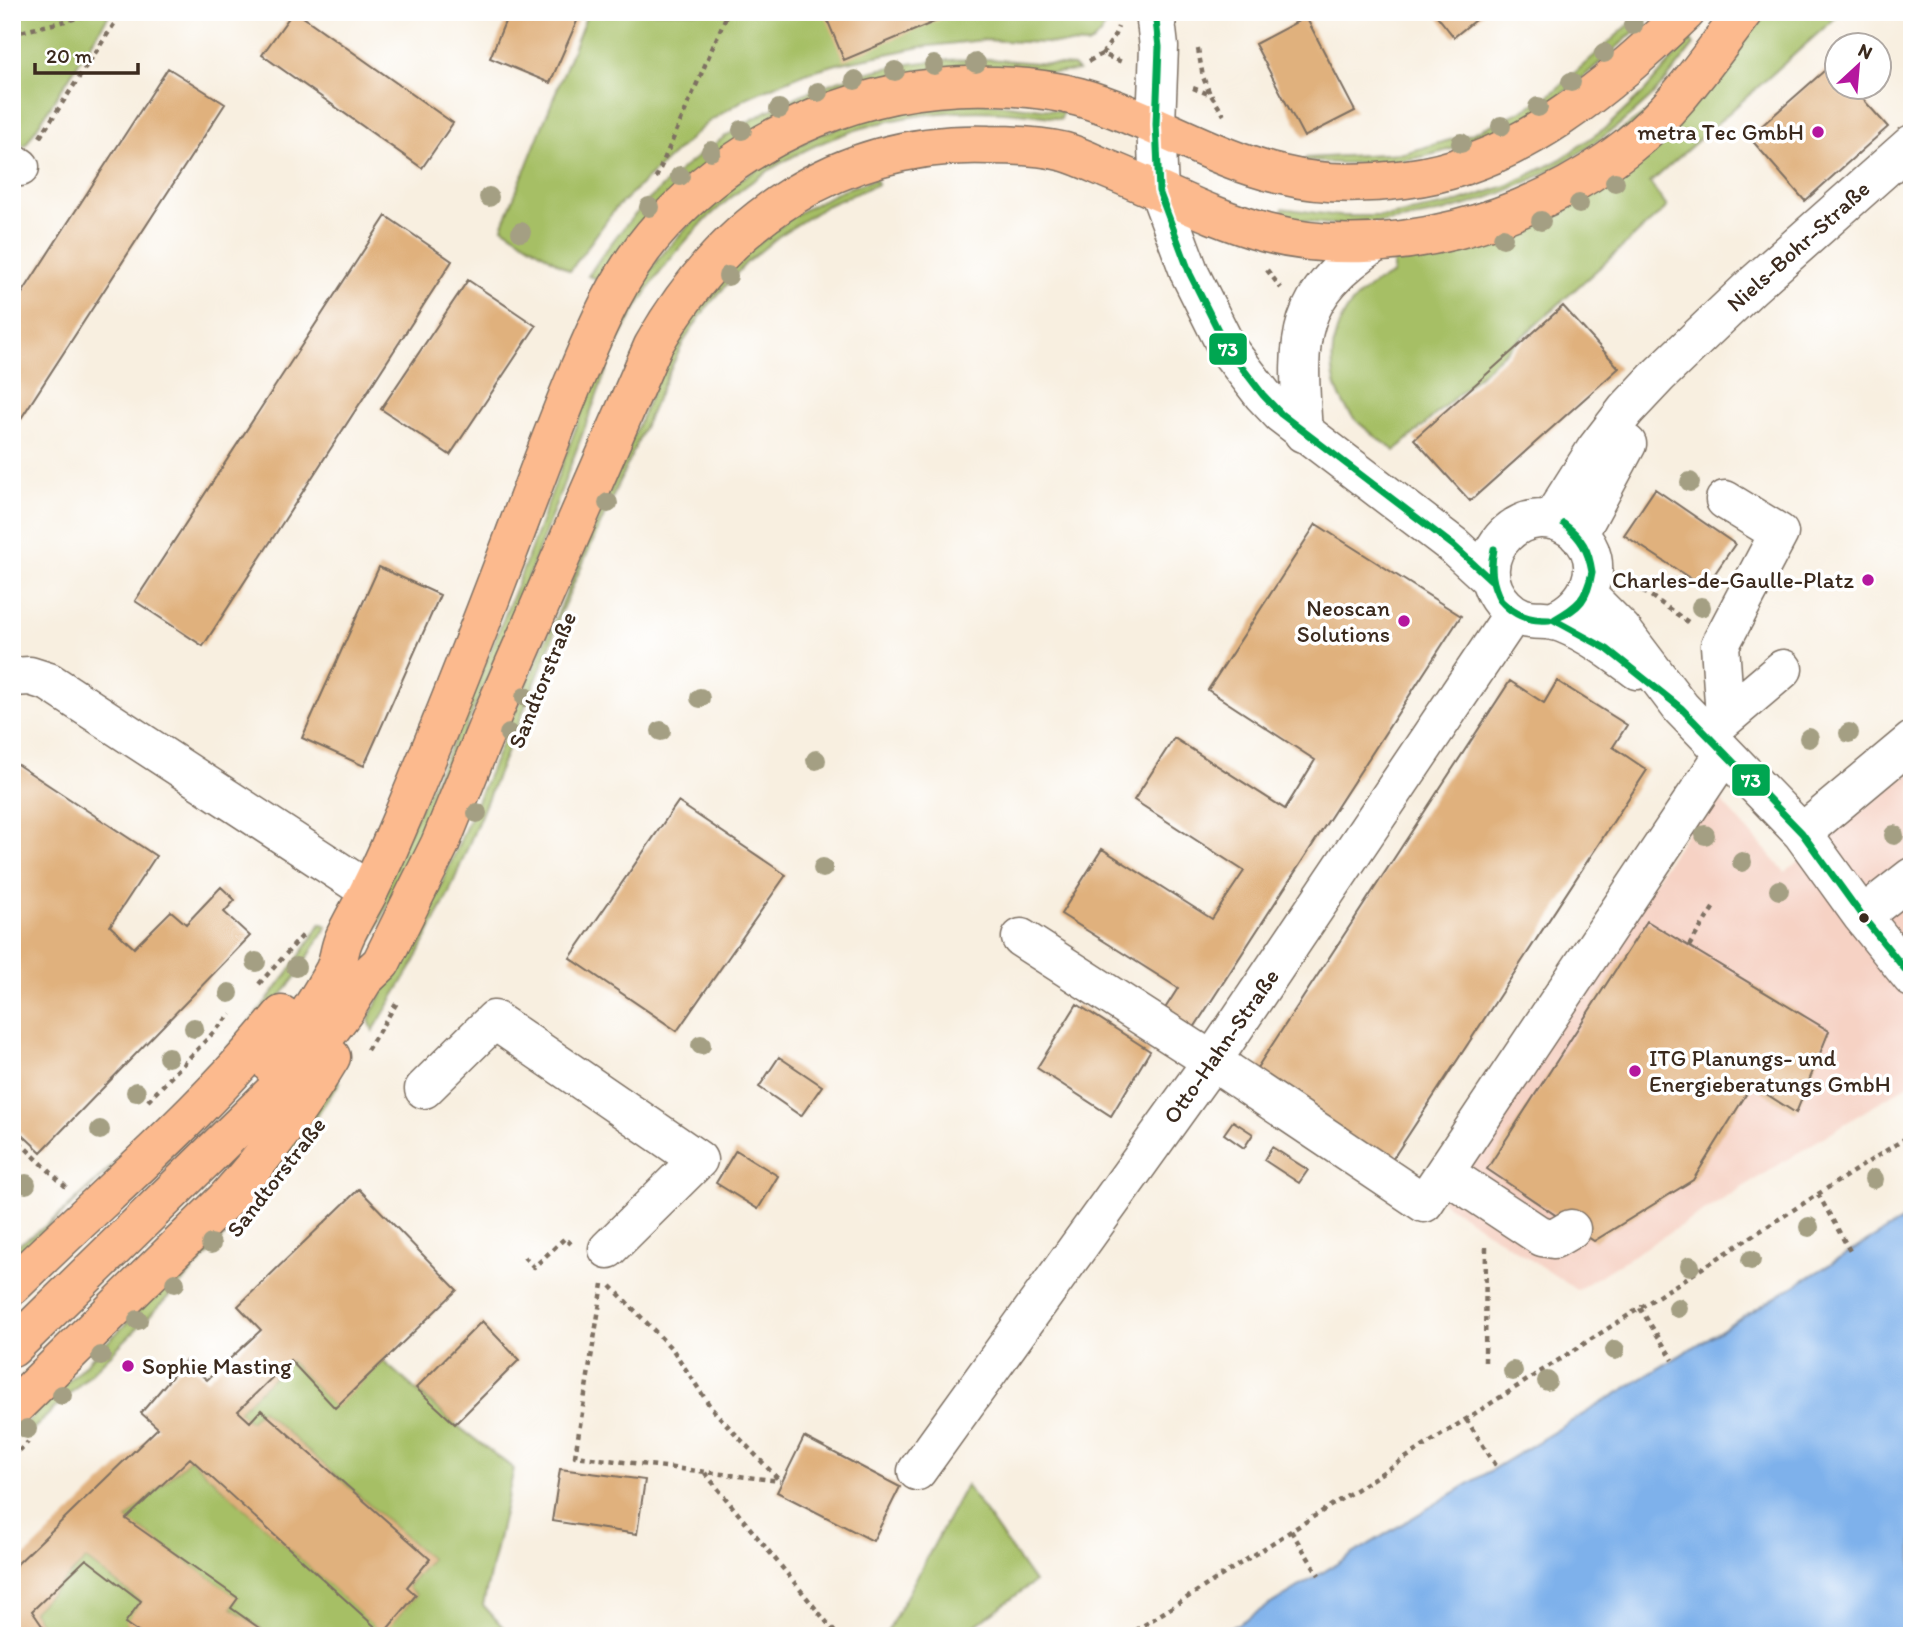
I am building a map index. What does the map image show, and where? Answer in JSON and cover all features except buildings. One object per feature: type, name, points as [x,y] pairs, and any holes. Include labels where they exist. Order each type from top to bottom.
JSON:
[{"type":"main road","name":"Sandtorstraße","points":[[225,1139],[337,965],[343,941],[369,891],[449,708],[601,317],[637,258],[667,220],[718,174],[761,144],[841,108],[887,94],[971,86],[1033,89],[1080,97],[1156,124],[1252,166],[1283,176],[1353,183],[1410,179],[1491,155],[1551,124],[1620,73],[1686,12]]},
{"type":"main road","name":"Sandtorstraße","points":[[12,1348],[300,1065],[345,1010],[364,979],[380,963],[440,844],[653,346],[681,300],[726,246],[781,203],[820,180],[869,161],[935,146],[1001,145],[1058,151],[1220,217],[1269,234],[1313,240],[1377,242],[1449,231],[1480,223],[1540,200],[1568,186],[1626,147],[1646,130],[1695,77],[1744,12]]},
{"type":"main road","points":[[12,1286],[227,1079],[286,1010],[323,956],[343,941]]},
{"type":"main road","points":[[22,1424],[256,1166],[311,1090],[373,986],[380,963]]},
{"type":"street","points":[[1137,15],[1159,47],[1156,124],[1159,191],[1190,274],[1227,348],[1263,396],[1303,433],[1454,546],[1491,580]]},
{"type":"street","name":"Niels-Bohr-Straße","points":[[1565,527],[1596,449],[1643,392],[1751,287],[1912,144]]},
{"type":"street","points":[[1303,433],[1299,370],[1302,335],[1309,309],[1320,290],[1336,272],[1377,242]]},
{"type":"street","points":[[1709,729],[1720,645],[1779,533],[1726,500]]},
{"type":"street","points":[[1400,505],[1466,524],[1501,538]]},
{"type":"street","points":[[1523,522],[1565,527],[1587,548],[1592,563],[1592,579],[1587,595],[1574,611],[1554,620],[1533,621],[1513,614],[1499,599],[1491,580],[1491,558],[1501,538],[1523,522]]},
{"type":"street","points":[[1587,595],[1622,630],[1802,833],[1862,916],[1912,978]]},
{"type":"street","name":"Otto-Hahn-Straße","points":[[917,1471],[1212,1061],[1513,614]]},
{"type":"street","points":[[1554,620],[1607,649],[1709,729]]},
{"type":"street","points":[[1021,937],[1424,1203],[1445,1173],[1709,729],[1783,669]]},
{"type":"street","points":[[12,677],[30,676],[49,682],[369,891]]},
{"type":"street","points":[[1802,833],[1912,741]]},
{"type":"street","points":[[1862,916],[1912,877]]},
{"type":"street","points":[[424,1089],[494,1020],[698,1160],[594,1252]]},
{"type":"street","points":[[1445,1173],[1546,1239],[1554,1239],[1571,1229]]},
{"type":"path","points":[[12,34],[102,12]]},
{"type":"path","points":[[16,164],[122,12]]},
{"type":"path","points":[[656,179],[728,12]]},
{"type":"path","points":[[1092,60],[1102,54],[1137,15]]},
{"type":"path","points":[[1197,44],[1203,76],[1211,95]]},
{"type":"path","points":[[1102,54],[1108,57]]},
{"type":"path","points":[[1265,262],[1269,274],[1288,294]]},
{"type":"path","points":[[1626,587],[1648,594],[1720,645]]},
{"type":"path","points":[[1689,946],[1715,905]]},
{"type":"path","points":[[366,1051],[400,997]]},
{"type":"path","points":[[1127,1636],[1912,1134]]},
{"type":"path","points":[[12,1135],[67,1188]]},
{"type":"path","points":[[1818,1194],[1850,1251]]},
{"type":"path","points":[[1485,1362],[1486,1200]]},
{"type":"path","points":[[524,1257],[534,1267],[565,1238],[594,1252]]},
{"type":"path","points":[[705,1472],[780,1481],[712,1409],[673,1349],[604,1278],[575,1456],[705,1472],[838,1636]]},
{"type":"path","points":[[1640,1308],[1673,1360]]},
{"type":"path","points":[[1466,1419],[1497,1467]]},
{"type":"path","points":[[12,1458],[22,1424]]},
{"type":"path","points":[[1291,1531],[1319,1574]]},
{"type":"shaded area","points":[[1912,771],[1912,1082],[1577,1290],[1441,1201],[1714,792],[1785,872]]},
{"type":"green space","points":[[12,12],[111,12],[25,146],[12,137]]},
{"type":"green space","points":[[588,12],[1106,12],[1105,26],[1101,33],[1087,45],[983,40],[921,47],[805,73],[748,97],[707,123],[615,209],[570,271],[502,227]]},
{"type":"green space","points":[[1643,12],[1656,12],[1565,92],[1532,115],[1498,131],[1450,150],[1404,160],[1357,163],[1305,161],[1306,158],[1404,153],[1471,134],[1551,94]]},
{"type":"green space","points":[[1763,12],[1842,12],[1650,183],[1667,207],[1395,451],[1353,417],[1337,388],[1333,373],[1334,340],[1339,325],[1357,298],[1369,287],[1393,274],[1393,259],[1452,249],[1738,48]]},
{"type":"green space","points":[[1690,39],[1694,45],[1667,80],[1619,125],[1553,169],[1518,186],[1482,200],[1406,219],[1345,225],[1281,217],[1283,208],[1339,216],[1389,216],[1452,204],[1509,185],[1561,159],[1608,126],[1645,91]]},
{"type":"green space","points":[[989,59],[1073,66],[1078,71],[1052,73],[987,67],[927,70],[868,80],[805,102],[600,280],[588,276],[616,236],[649,200],[685,167],[766,112],[810,92],[856,76],[925,62]]},
{"type":"green space","points":[[979,102],[1063,111],[1061,119],[989,111],[921,115],[856,130],[795,155],[740,191],[690,236],[648,290],[613,353],[522,594],[414,853],[361,961],[316,1019],[460,728],[526,562],[597,371],[620,320],[658,259],[698,215],[741,179],[818,135],[876,115]]},
{"type":"green space","points":[[876,179],[878,184],[826,206],[779,236],[746,263],[706,308],[684,341],[561,612],[550,646],[449,893],[414,963],[373,1031],[369,1020],[372,1011],[406,954],[442,883],[654,388],[683,329],[737,261],[796,214],[842,190]]},
{"type":"green space","points":[[321,923],[327,926],[297,975],[242,1045],[12,1261],[12,1248],[66,1209],[199,1079],[277,988]]},
{"type":"green space","points":[[330,1080],[340,1082],[276,1171],[207,1256],[25,1437],[18,1431],[190,1260]]},
{"type":"green space","points":[[290,1360],[335,1407],[383,1361],[455,1424],[514,1469],[483,1605],[511,1636],[258,1636],[262,1630],[231,1608],[237,1598],[126,1519],[190,1458],[383,1633],[416,1595],[407,1587],[430,1559],[261,1410],[250,1422],[238,1411]]},
{"type":"green space","points":[[966,1485],[1034,1582],[961,1636],[885,1636]]},
{"type":"green space","points":[[86,1559],[141,1601],[126,1623],[144,1636],[49,1636],[32,1611]]},
{"type":"water","points":[[1912,1193],[1912,1636],[1218,1636],[1906,1218],[1905,1197]]},
{"type":"transit line","name":"73","points":[[1155,12],[1159,47],[1156,124],[1159,191],[1190,274],[1227,348],[1281,414],[1454,546],[1491,580]]},
{"type":"transit line","name":"73","points":[[1564,524],[1584,545],[1592,572]]},
{"type":"transit line","name":"73","points":[[1564,524],[1583,545],[1592,572]]},
{"type":"transit line","name":"73","points":[[1494,549],[1493,576],[1501,601]]},
{"type":"transit line","name":"73","points":[[1494,549],[1492,576],[1501,601]]},
{"type":"transit line","name":"73","points":[[1555,619],[1580,601],[1592,572]]},
{"type":"transit line","name":"73","points":[[1555,619],[1581,602],[1592,572]]},
{"type":"transit line","name":"73","points":[[1501,601],[1523,616],[1549,620]]},
{"type":"transit line","name":"73","points":[[1501,601],[1522,617],[1549,620]]},
{"type":"transit line","name":"73","points":[[1554,620],[1607,649],[1681,708],[1802,833],[1862,916],[1912,978]]},
{"type":"place","name":"metra Tec GmbH","points":[[1818,132]]},
{"type":"place","name":"Charles-de-Gaulle-Platz","points":[[1868,580]]},
{"type":"place","name":"Neoscan Solutions","points":[[1404,621]]},
{"type":"place","name":"ITG Planungs- und Energieberatungs GmbH","points":[[1635,1071]]},
{"type":"place","name":"Sophie Masting","points":[[128,1366]]}]
